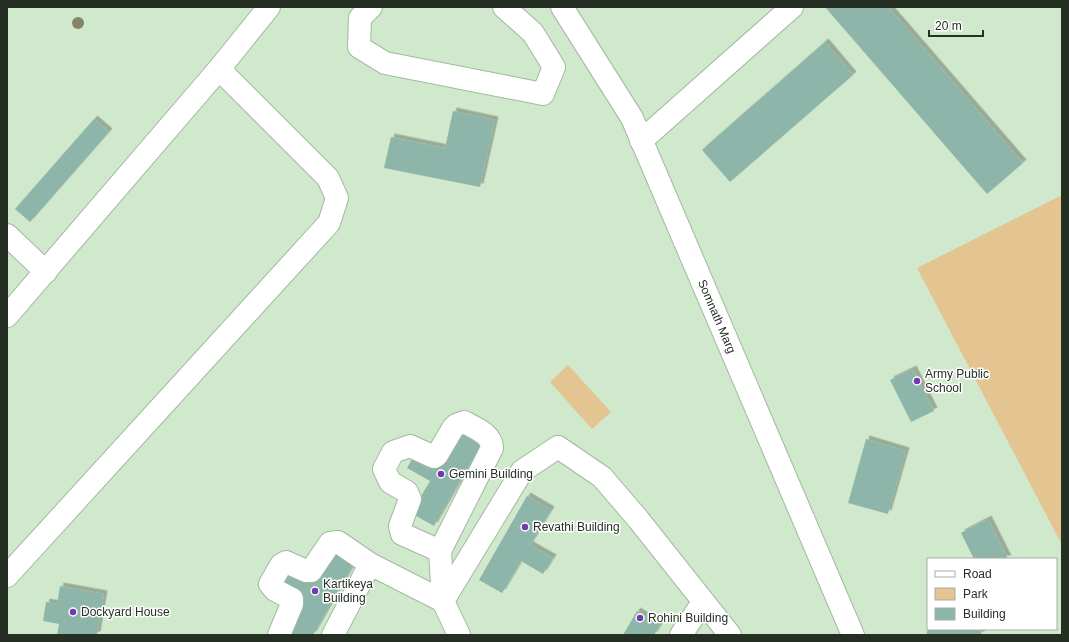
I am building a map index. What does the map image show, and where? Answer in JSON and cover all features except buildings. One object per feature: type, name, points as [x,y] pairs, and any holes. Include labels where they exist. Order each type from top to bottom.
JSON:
[{"type":"street","points":[[7,316],[219,69],[269,7]]},
{"type":"street","points":[[371,7],[360,18],[359,47],[385,63],[543,94],[554,67],[533,33],[504,7]]},
{"type":"street","name":"Somnath Marg","points":[[562,7],[632,118],[853,635]]},
{"type":"street","points":[[641,141],[792,7]]},
{"type":"street","points":[[7,576],[329,223],[337,198],[328,178],[219,69]]},
{"type":"street","points":[[7,235],[46,272]]},
{"type":"street","points":[[440,551],[402,534],[400,526],[410,499],[407,492],[390,482],[384,470],[393,452],[410,446],[434,457],[453,428],[464,422],[487,435],[492,442],[492,448],[440,551],[443,601],[459,635]]},
{"type":"street","points":[[443,601],[522,472],[558,447],[602,477],[638,519],[730,635]]},
{"type":"street","points":[[279,635],[292,604],[292,599],[275,590],[270,584],[280,565],[286,562],[306,571],[311,571],[330,543],[338,542],[370,564],[443,601]]},
{"type":"street","points":[[333,635],[370,564]]},
{"type":"street","points":[[681,635],[703,602]]},
{"type":"green space","points":[[1062,195],[1062,545],[917,268]]},
{"type":"green space","points":[[568,365],[611,412],[592,429],[550,382]]},
{"type":"place","name":"Army Public School","points":[[917,381]]},
{"type":"place","name":"Gemini Building","points":[[441,474]]},
{"type":"place","name":"Revathi Building","points":[[525,527]]},
{"type":"place","name":"Kartikeya Building","points":[[315,591]]},
{"type":"place","name":"Dockyard House","points":[[73,612]]},
{"type":"place","name":"Rohini Building","points":[[640,618]]}]
